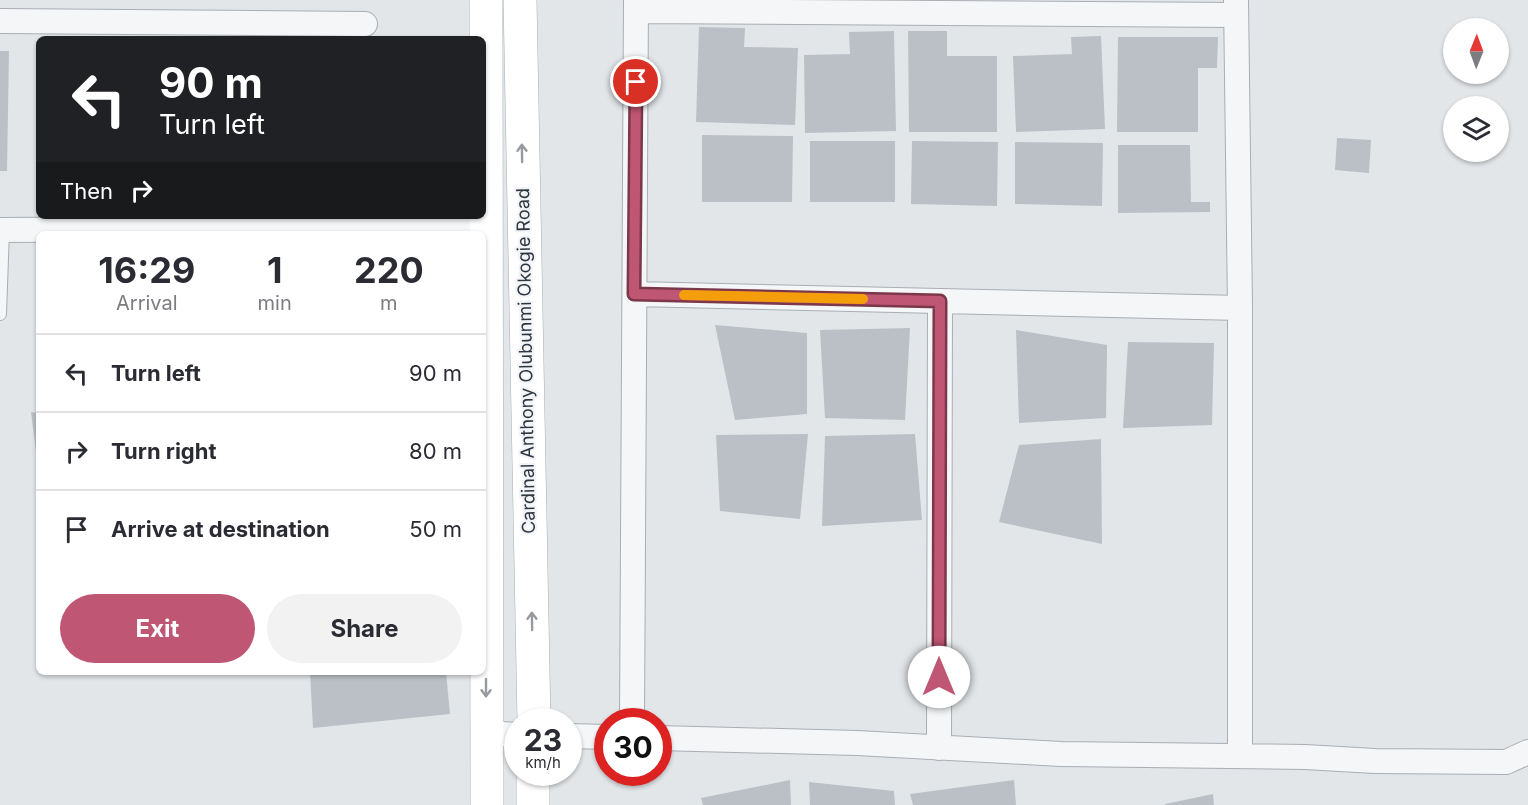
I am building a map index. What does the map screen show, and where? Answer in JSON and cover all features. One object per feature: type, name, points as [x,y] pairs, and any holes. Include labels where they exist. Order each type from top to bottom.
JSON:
[{"type":"street","name":"Cardinal Anthony Olubunmi Okogie Road","points":[[486,0],[486,226],[502,734],[487,805]]},
{"type":"street","name":"Cardinal Anthony Olubunmi Okogie Road","points":[[520,0],[534,708]]},
{"type":"street","points":[[632,708],[636,6],[1236,7],[1240,308],[1240,756]]},
{"type":"street","points":[[0,21],[200,11],[365,24]]},
{"type":"street","points":[[1,230],[486,226]]},
{"type":"street","points":[[634,294],[1240,308]]},
{"type":"street","points":[[939,748],[940,301]]},
{"type":"street","points":[[672,738],[857,743],[1061,754],[1506,762],[1528,752]]},
{"type":"street","points":[[533,786],[533,805]]},
{"type":"lane","points":[[0,314],[1,230]]},
{"type":"building","points":[[699,27],[745,28],[744,47],[798,48],[795,125],[696,122]]},
{"type":"building","points":[[894,31],[896,131],[805,133],[804,55],[850,54],[849,32]]},
{"type":"building","points":[[908,31],[947,31],[947,56],[997,56],[997,132],[909,132]]},
{"type":"building","points":[[1101,36],[1105,129],[1016,132],[1013,56],[1072,54],[1071,37]]},
{"type":"building","points":[[1118,37],[1218,37],[1217,68],[1198,68],[1198,132],[1117,132]]},
{"type":"building","points":[[0,51],[9,51],[7,171],[0,171]]},
{"type":"building","points":[[702,135],[793,136],[792,202],[702,202]]},
{"type":"building","points":[[1337,138],[1371,140],[1369,173],[1335,170]]},
{"type":"building","points":[[810,141],[895,141],[895,202],[810,202]]},
{"type":"building","points":[[912,141],[998,142],[997,206],[911,204]]},
{"type":"building","points":[[1015,142],[1103,143],[1102,206],[1015,204]]},
{"type":"building","points":[[1118,145],[1190,145],[1191,202],[1210,202],[1210,212],[1118,213]]},
{"type":"building","points":[[715,325],[807,333],[807,414],[735,420]]},
{"type":"building","points":[[910,328],[905,420],[825,418],[820,330]]},
{"type":"building","points":[[1016,330],[1107,345],[1106,418],[1019,423]]},
{"type":"building","points":[[1128,342],[1214,343],[1212,425],[1123,428]]},
{"type":"building","points":[[31,412],[36,413],[36,451]]},
{"type":"building","points":[[808,434],[800,519],[720,511],[716,435]]},
{"type":"building","points":[[915,434],[922,520],[822,526],[825,436]]},
{"type":"building","points":[[1101,439],[1102,544],[999,522],[1019,445]]},
{"type":"building","points":[[310,675],[446,675],[450,714],[313,728]]},
{"type":"building","points":[[790,780],[791,805],[703,805],[701,798]]},
{"type":"building","points":[[1014,780],[1016,805],[913,805],[910,794]]},
{"type":"building","points":[[809,782],[894,791],[895,805],[810,805]]},
{"type":"building","points":[[1213,794],[1214,805],[1165,805],[1165,804]]},
{"type":"slow traffic","points":[[684,295],[863,299]]},
{"type":"route","points":[[636,82],[634,294],[940,301],[939,677]]}]
